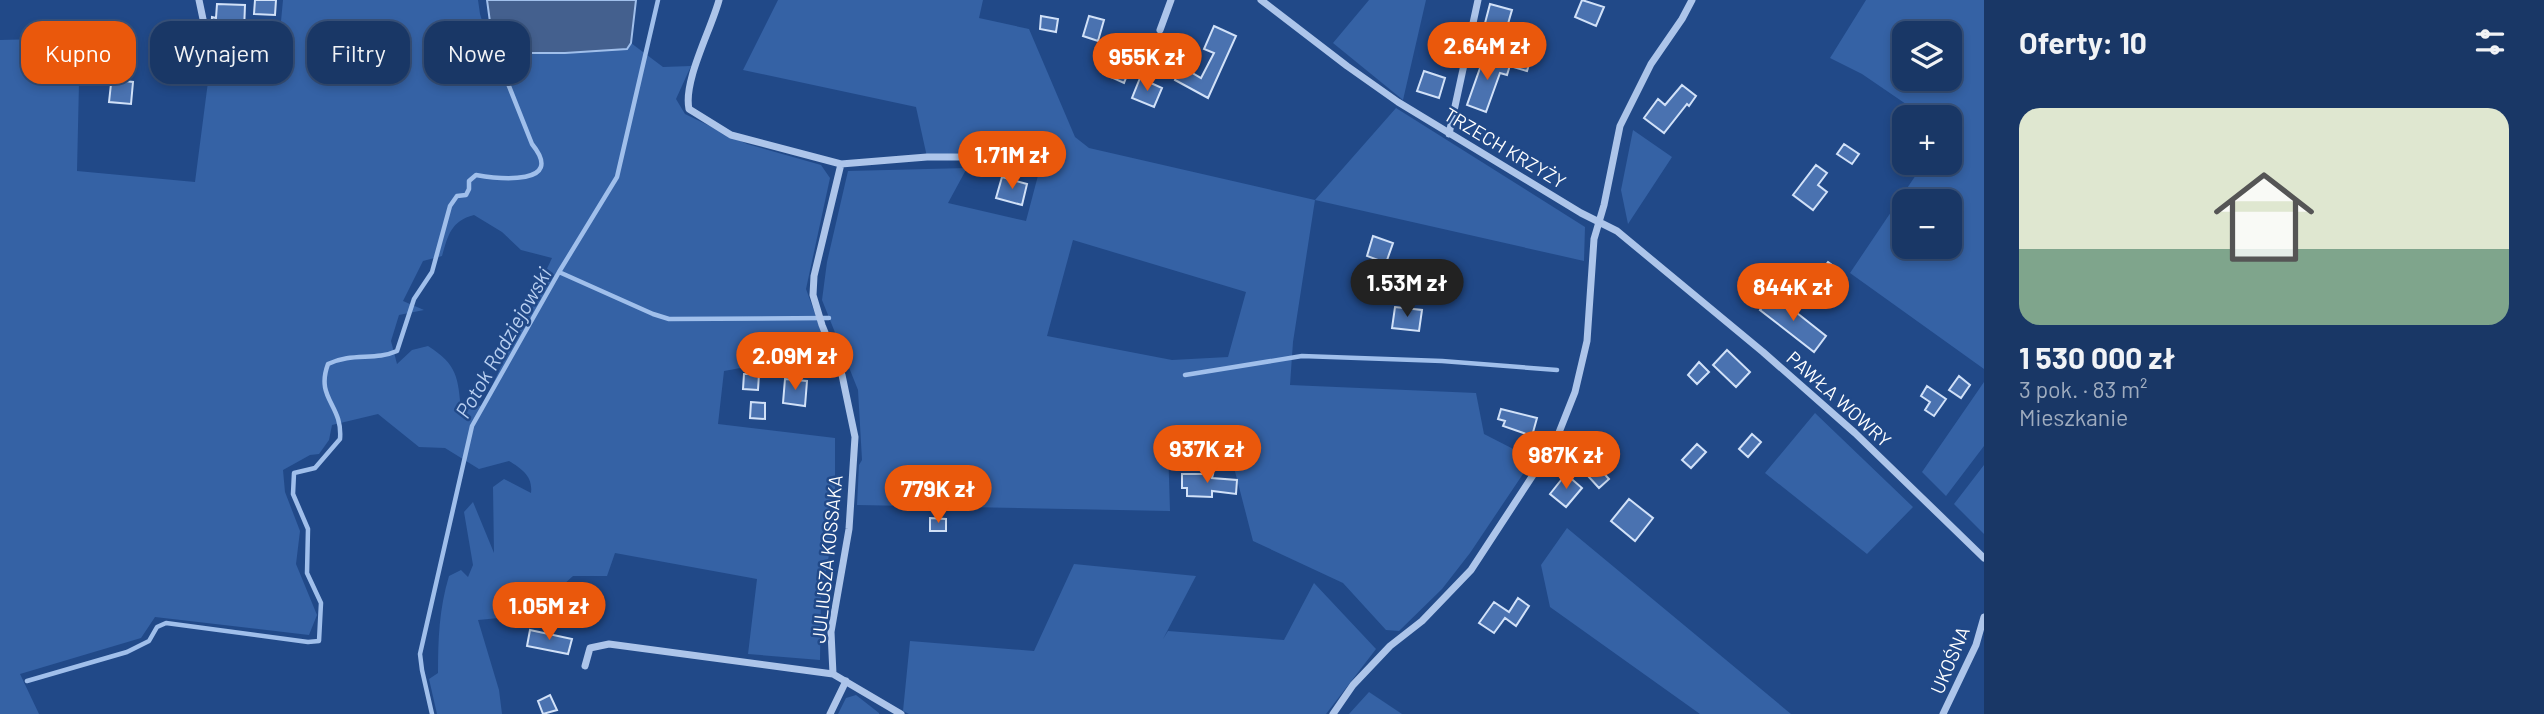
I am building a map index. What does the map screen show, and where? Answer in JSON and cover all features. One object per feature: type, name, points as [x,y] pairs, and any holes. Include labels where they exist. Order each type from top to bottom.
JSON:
[{"type":"street","points":[[199,0],[203,21]]},
{"type":"street","points":[[719,0],[690,82],[687,98],[689,109],[731,135],[841,164],[928,157],[971,157]]},
{"type":"street","points":[[1160,30],[1171,0]]},
{"type":"street","name":"TRZECH KRZYŻY","points":[[1261,0],[1370,83],[1449,134],[1599,222]]},
{"type":"street","points":[[1449,134],[1478,0]]},
{"type":"street","points":[[1333,714],[1353,684],[1390,646],[1422,621],[1471,569],[1556,440],[1575,392],[1587,341],[1594,239],[1620,126],[1651,64],[1692,0]]},
{"type":"street","name":"JULIUSZA KOSSAKA","points":[[833,674],[831,632],[849,529],[855,437],[842,375],[813,295],[814,276],[841,164]]},
{"type":"street","name":"PAWŁA WOWRY","points":[[1599,222],[1617,231],[1794,379],[1902,476],[1984,558]]},
{"type":"street","name":"UKOŚNA","points":[[1943,714],[1976,645],[1984,617]]},
{"type":"street","name":"JULIUSZA KOSSAKA","points":[[586,666],[590,648],[609,644],[833,674],[901,714]]},
{"type":"street","points":[[830,714],[846,681]]},
{"type":"shaded area","points":[[283,0],[478,0],[482,21],[424,21],[424,84],[530,84],[530,53],[626,49],[631,43],[663,67],[691,66],[676,99],[685,114],[747,144],[821,165],[830,178],[806,289],[829,352],[724,371],[718,424],[835,438],[835,525],[821,595],[820,660],[748,654],[757,579],[615,553],[607,576],[573,576],[542,604],[530,605],[509,617],[478,620],[499,690],[502,714],[437,714],[429,679],[438,673],[443,600],[449,576],[461,570],[468,577],[473,565],[464,512],[473,502],[494,553],[493,487],[504,479],[531,493],[531,487],[522,470],[509,461],[479,469],[445,448],[419,447],[378,414],[332,425],[329,440],[319,454],[310,455],[283,470],[285,492],[300,531],[296,564],[317,615],[309,635],[155,617],[141,638],[20,674],[39,714],[0,714],[0,40],[21,39],[21,84],[79,84],[77,171],[195,182],[208,84],[293,84],[293,21],[281,21]],"holes":[[[474,215],[502,232],[521,250],[552,258],[483,405],[461,411],[455,373],[438,353],[428,346],[412,350],[397,364],[391,341],[399,315],[424,310],[403,301],[423,261],[442,256],[455,225],[466,218]]]},
{"type":"shaded area","points":[[487,0],[636,0],[631,43],[627,49],[530,53],[530,21],[490,21]]},
{"type":"shaded area","points":[[778,0],[983,0],[979,18],[1029,29],[1075,137],[1089,148],[1315,200],[1293,342],[1290,385],[1476,393],[1484,434],[1533,459],[1470,553],[1442,589],[1399,631],[1386,630],[1343,583],[1253,541],[1223,425],[1168,446],[1170,511],[857,505],[859,465],[862,460],[858,390],[822,300],[827,262],[848,171],[967,168],[948,203],[1026,221],[1045,149],[987,133],[977,151],[927,157],[916,107],[743,70]],"holes":[[[1073,240],[1246,292],[1228,357],[1172,360],[1047,336]]]},
{"type":"shaded area","points":[[1369,0],[1426,0],[1403,100],[1333,43]]},
{"type":"shaded area","points":[[1866,0],[1984,0],[1984,369],[1850,273],[1892,211],[1892,259],[1962,259],[1962,189],[1907,189],[1916,175],[1962,175],[1962,105],[1907,105],[1862,74],[1830,58]]},
{"type":"shaded area","points":[[1396,108],[1585,227],[1584,261],[1315,200]]},
{"type":"shaded area","points":[[1633,130],[1672,157],[1628,224],[1621,190]]},
{"type":"shaded area","points":[[1984,382],[1984,446],[1946,496],[1922,472]]},
{"type":"shaded area","points":[[1815,413],[1913,507],[1867,554],[1765,473]]},
{"type":"shaded area","points":[[1984,465],[1984,534],[1954,504]]},
{"type":"shaded area","points":[[1567,528],[1791,714],[1700,714],[1550,607],[1541,565]]},
{"type":"shaded area","points":[[1074,564],[1196,576],[1163,639],[1168,631],[1284,640],[1314,583],[1376,649],[1326,714],[909,714],[903,711],[910,641],[1034,651]]},
{"type":"shaded area","points":[[1369,692],[1402,714],[1349,714]]},
{"type":"shaded area","points":[[856,695],[879,714],[838,714],[846,698]]},
{"type":"building","points":[[255,0],[276,0],[275,15],[254,14]]},
{"type":"building","points":[[1582,0],[1604,7],[1596,26],[1575,17]]},
{"type":"building","points":[[217,4],[245,5],[244,21],[212,21],[212,17],[216,18]]},
{"type":"building","points":[[1490,4],[1512,10],[1505,34],[1488,29],[1489,24],[1485,23]]},
{"type":"building","points":[[1041,16],[1058,19],[1056,32],[1040,29]]},
{"type":"building","points":[[1089,16],[1104,20],[1098,41],[1083,36]]},
{"type":"building","points":[[1214,26],[1236,36],[1208,98],[1175,80],[1182,67],[1201,78],[1214,53],[1204,49]]},
{"type":"building","points":[[1436,30],[1460,37],[1456,51],[1432,44]]},
{"type":"building","points":[[1513,53],[1531,58],[1527,71],[1510,66]]},
{"type":"building","points":[[1485,54],[1511,62],[1507,75],[1500,73],[1486,112],[1467,105]]},
{"type":"building","points":[[1112,55],[1132,63],[1124,83],[1104,74]]},
{"type":"building","points":[[1424,71],[1445,78],[1439,98],[1417,91]]},
{"type":"building","points":[[1140,78],[1162,88],[1154,107],[1132,98]]},
{"type":"building","points":[[111,84],[133,84],[131,104],[109,102]]},
{"type":"building","points":[[1682,85],[1696,96],[1664,133],[1644,118],[1658,99],[1665,105]]},
{"type":"building","points":[[1844,144],[1859,154],[1852,164],[1837,154]]},
{"type":"building","points":[[1816,165],[1827,173],[1818,185],[1827,192],[1813,210],[1793,195]]},
{"type":"building","points":[[1002,177],[1027,184],[1022,205],[996,198]]},
{"type":"building","points":[[1373,236],[1393,243],[1386,263],[1367,256]]},
{"type":"building","points":[[1828,262],[1839,270],[1824,289],[1813,281]]},
{"type":"building","points":[[1773,294],[1826,336],[1814,352],[1760,310]]},
{"type":"building","points":[[1395,307],[1422,310],[1419,331],[1392,328]]},
{"type":"building","points":[[1727,350],[1750,372],[1736,387],[1713,365]]},
{"type":"building","points":[[1699,362],[1709,372],[1697,384],[1688,375]]},
{"type":"building","points":[[744,374],[759,374],[758,390],[743,389]]},
{"type":"building","points":[[1959,376],[1970,385],[1961,398],[1949,390]]},
{"type":"building","points":[[785,379],[807,381],[805,406],[783,403]]},
{"type":"building","points":[[1927,386],[1946,399],[1934,416],[1925,410],[1930,402],[1921,396]]},
{"type":"building","points":[[751,402],[765,403],[765,419],[750,418]]},
{"type":"building","points":[[1501,409],[1537,418],[1532,436],[1503,426],[1505,421],[1498,419]]},
{"type":"building","points":[[1752,434],[1761,442],[1748,457],[1739,449]]},
{"type":"building","points":[[1697,444],[1706,452],[1691,468],[1682,460]]},
{"type":"building","points":[[1597,466],[1609,479],[1599,488],[1588,476]]},
{"type":"building","points":[[1182,474],[1213,474],[1212,478],[1237,480],[1236,494],[1212,491],[1212,497],[1187,496],[1187,488],[1182,488]]},
{"type":"building","points":[[1566,474],[1582,488],[1566,507],[1550,494]]},
{"type":"building","points":[[1629,499],[1653,518],[1635,541],[1611,521]]},
{"type":"building","points":[[930,518],[946,519],[946,531],[930,531]]},
{"type":"building","points":[[1518,598],[1529,606],[1516,626],[1505,618],[1494,633],[1479,623],[1494,602],[1509,612]]},
{"type":"building","points":[[530,630],[572,639],[568,654],[527,646]]},
{"type":"building","points":[[550,695],[557,710],[543,714],[538,701]]},
{"type":"waterway","name":"Potok Radziejowski","points":[[432,714],[420,654],[472,426],[559,272],[617,177],[658,0]]},
{"type":"waterway","points":[[27,681],[127,652],[149,641],[157,627],[166,623],[308,642],[319,641],[321,603],[307,573],[308,529],[293,494],[294,473],[315,468],[340,439],[338,417],[325,386],[328,364],[346,358],[380,356],[397,351],[414,299],[432,272],[450,206],[457,196],[466,195],[469,181],[476,175],[525,177],[541,167],[540,158],[508,84]]},
{"type":"waterway","points":[[559,272],[669,319],[829,318]]},
{"type":"waterway","points":[[1185,375],[1302,356],[1442,361],[1557,370]]}]
